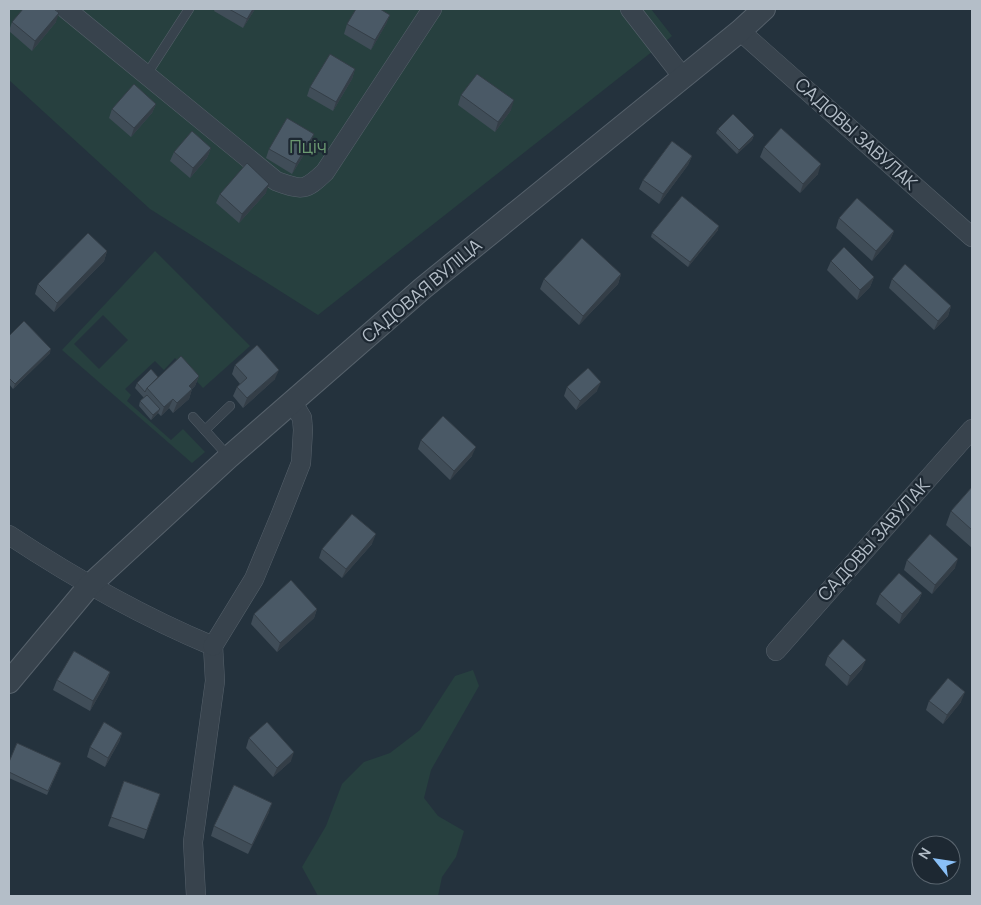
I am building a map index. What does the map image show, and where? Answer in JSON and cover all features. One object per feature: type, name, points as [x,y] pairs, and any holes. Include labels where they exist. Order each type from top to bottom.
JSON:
[{"type":"street","points":[[66,9],[276,181],[300,189],[312,185],[325,172],[432,9]]},
{"type":"street","points":[[630,9],[682,76]]},
{"type":"street","name":"САДОВАЯ ВУЛІЦА","points":[[9,682],[90,585],[229,457],[423,288],[682,76],[740,31],[764,9]]},
{"type":"street","name":"САДОВЫ ЗАВУЛАК","points":[[740,31],[972,237]]},
{"type":"street","points":[[196,896],[193,842],[216,681],[213,646],[254,579],[301,463],[302,418],[293,403]]},
{"type":"street","name":"САДОВЫ ЗАВУЛАК","points":[[776,650],[972,429]]},
{"type":"street","points":[[9,535],[49,562],[140,613],[213,646]]},
{"type":"lane","points":[[147,74],[189,9]]},
{"type":"lane","points":[[204,430],[230,406]]},
{"type":"lane","points":[[193,417],[229,457]]},
{"type":"green space","name":"Пціч","points":[[9,9],[651,9],[672,36],[318,315],[150,209],[9,80]]},
{"type":"green space","points":[[155,251],[250,346],[203,388],[175,358],[164,370],[155,361],[125,389],[131,395],[127,401],[171,440],[183,429],[205,452],[192,463],[62,350]],"holes":[[[103,315],[128,340],[99,369],[74,344]]]},
{"type":"green space","points":[[473,670],[479,686],[431,770],[424,798],[438,816],[464,831],[456,857],[442,877],[438,896],[318,896],[302,867],[326,826],[342,784],[364,762],[390,753],[420,730],[455,676]]},
{"type":"building","points":[[23,9],[54,9],[59,13],[35,41],[12,22]]},
{"type":"building","points":[[229,9],[253,9],[247,19]]},
{"type":"building","points":[[356,9],[380,9],[390,15],[375,40],[347,24]]},
{"type":"building","points":[[330,54],[355,69],[336,102],[310,87]]},
{"type":"building","points":[[477,74],[514,100],[498,122],[461,95]]},
{"type":"building","points":[[134,84],[156,104],[134,128],[112,109]]},
{"type":"building","points":[[733,114],[754,135],[739,150],[718,129]]},
{"type":"building","points":[[287,118],[314,134],[296,164],[269,149]]},
{"type":"building","points":[[781,128],[821,164],[803,184],[764,147]]},
{"type":"building","points":[[192,131],[211,148],[193,168],[174,152]]},
{"type":"building","points":[[672,141],[692,156],[663,194],[643,180]]},
{"type":"building","points":[[247,163],[269,184],[242,214],[220,194]]},
{"type":"building","points":[[682,196],[719,226],[690,262],[652,233]]},
{"type":"building","points":[[857,198],[894,231],[876,251],[839,218]]},
{"type":"building","points":[[88,233],[107,251],[57,303],[38,284]]},
{"type":"building","points":[[582,238],[621,274],[583,316],[544,279]]},
{"type":"building","points":[[844,247],[874,277],[860,290],[831,261]]},
{"type":"building","points":[[905,264],[951,306],[938,321],[892,279]]},
{"type":"building","points":[[24,321],[51,349],[15,384],[9,378],[9,336]]},
{"type":"building","points":[[257,345],[279,370],[247,398],[237,387],[247,378],[235,365]]},
{"type":"building","points":[[181,356],[199,376],[189,386],[192,389],[177,403],[173,399],[164,407],[147,388]]},
{"type":"building","points":[[588,368],[601,382],[580,401],[567,387]]},
{"type":"building","points":[[151,369],[158,377],[145,392],[137,383]]},
{"type":"building","points":[[147,395],[160,409],[153,415],[140,401]]},
{"type":"building","points":[[443,416],[476,447],[454,471],[421,440]]},
{"type":"building","points":[[972,487],[972,530],[951,511]]},
{"type":"building","points":[[352,514],[376,534],[346,569],[322,549]]},
{"type":"building","points":[[930,534],[958,559],[935,585],[907,560]]},
{"type":"building","points":[[899,573],[922,593],[902,614],[880,594]]},
{"type":"building","points":[[291,580],[317,609],[280,643],[254,614]]},
{"type":"building","points":[[843,639],[866,660],[850,676],[828,656]]},
{"type":"building","points":[[74,651],[110,672],[93,701],[57,680]]},
{"type":"building","points":[[948,678],[965,692],[947,715],[929,701]]},
{"type":"building","points":[[104,722],[122,733],[108,758],[90,747]]},
{"type":"building","points":[[267,722],[294,752],[277,768],[249,738]]},
{"type":"building","points":[[17,743],[61,763],[48,791],[9,772],[9,762]]},
{"type":"building","points":[[124,781],[160,794],[147,830],[111,817]]},
{"type":"building","points":[[234,785],[272,803],[252,845],[214,826]]}]
